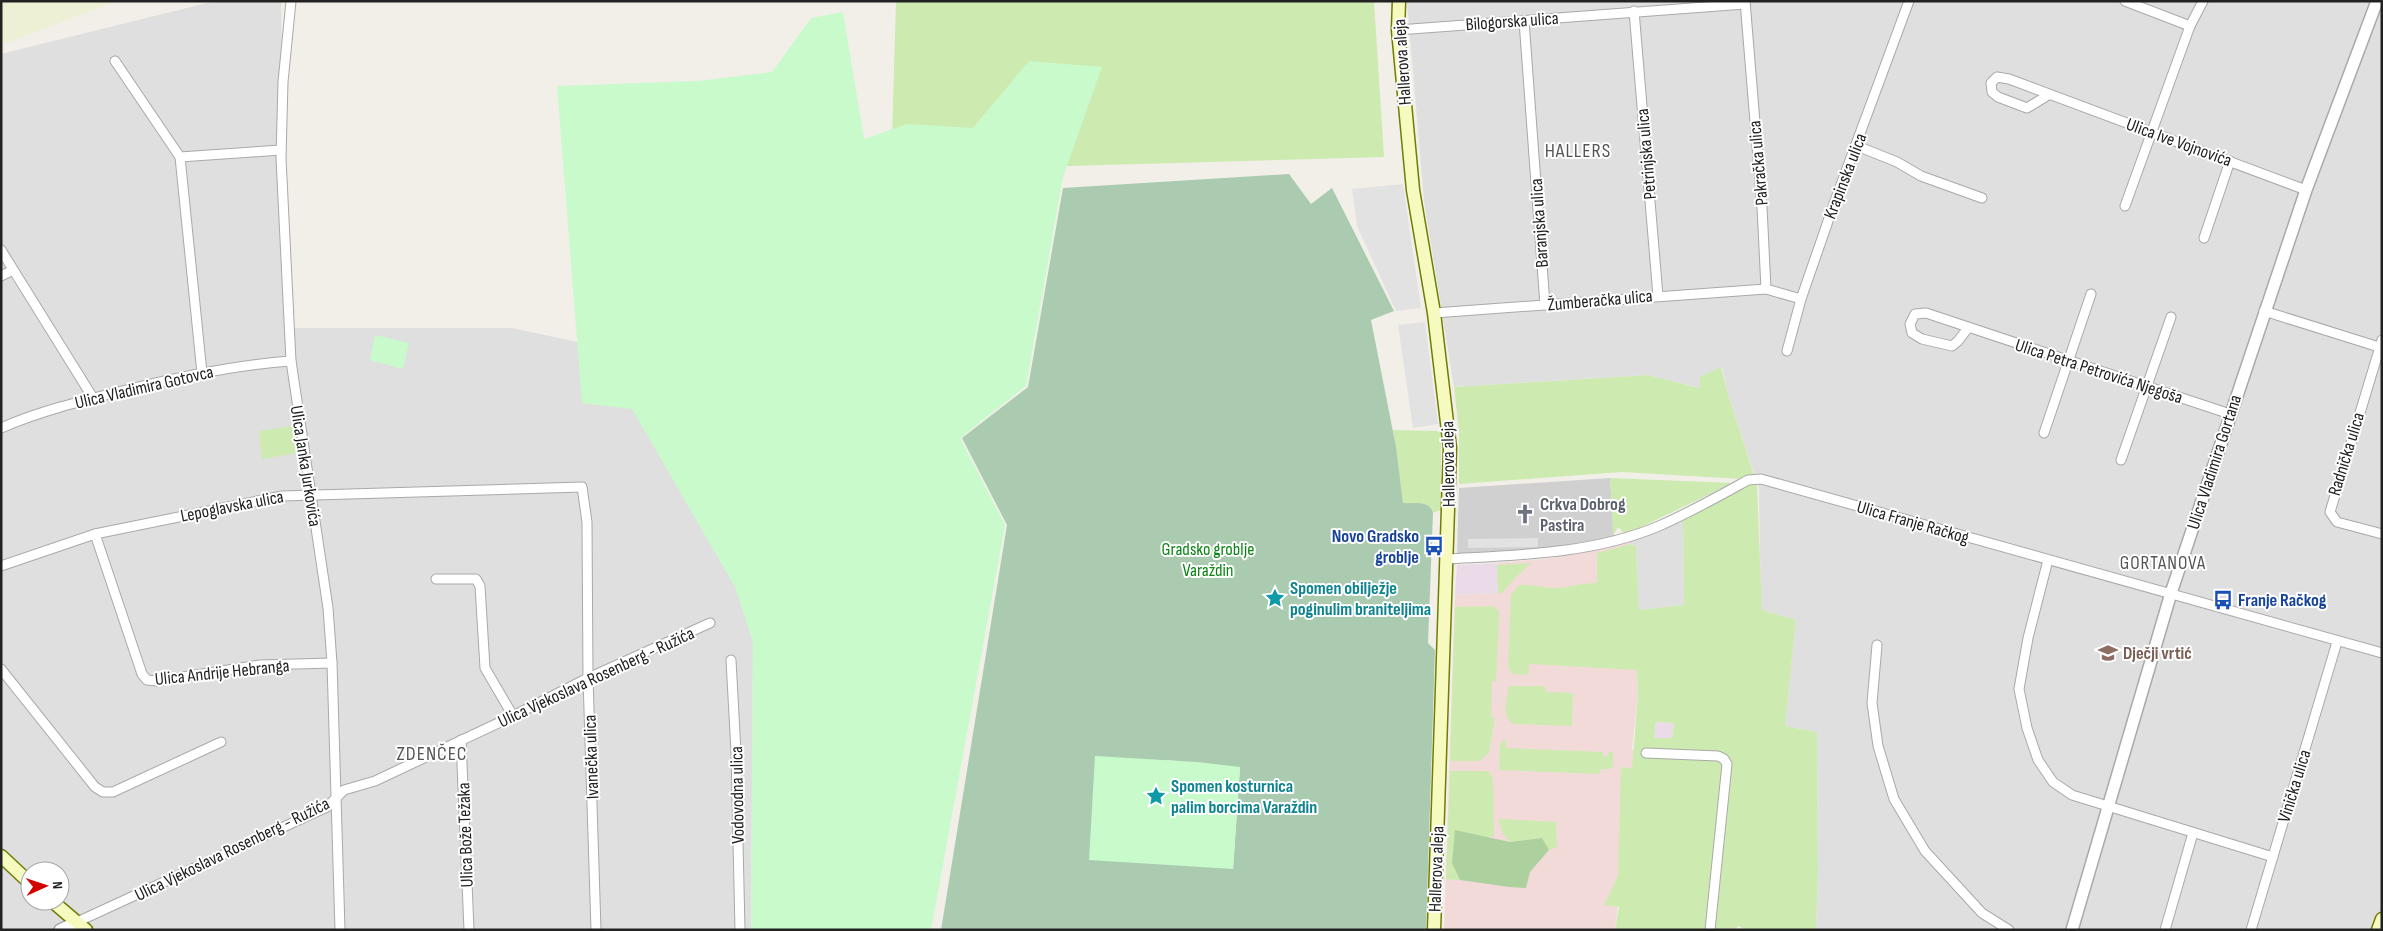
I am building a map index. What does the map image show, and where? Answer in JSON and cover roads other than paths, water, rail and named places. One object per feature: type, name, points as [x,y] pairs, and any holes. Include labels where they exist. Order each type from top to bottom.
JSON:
[{"type":"main road","name":"Hallerova aleja","points":[[1399,1],[1398,30],[1413,190],[1434,313],[1450,448],[1448,559],[1434,930]]},
{"type":"main road","points":[[1,856],[20,873]]},
{"type":"main road","points":[[64,911],[82,926]]},
{"type":"main road","points":[[2378,930],[2382,919]]},
{"type":"street","name":"Ulica Janka Jurkovića","points":[[291,1],[283,82],[281,150],[291,361],[328,608],[332,663],[340,930]]},
{"type":"street","name":"Krapinska ulica","points":[[1787,352],[1801,299],[1909,1]]},
{"type":"street","points":[[2125,1],[2190,26]]},
{"type":"street","points":[[2125,206],[2190,26],[2203,1]]},
{"type":"street","name":"Ulica Vladimira Gortana","points":[[2072,930],[2171,593],[2306,190],[2378,1]]},
{"type":"street","name":"Bilogorska ulica","points":[[1398,30],[1745,2]]},
{"type":"street","name":"Pakračka ulica","points":[[1745,2],[1762,207],[1766,289]]},
{"type":"street","name":"Petrinjska ulica","points":[[1634,12],[1658,296]]},
{"type":"street","name":"Baranjska ulica","points":[[1524,21],[1545,305]]},
{"type":"street","points":[[115,61],[180,158],[202,373]]},
{"type":"street","name":"Ulica Ive Vojnovića","points":[[2050,94],[2027,108],[1998,97],[1992,92],[1991,83],[1997,77],[2009,79],[2050,94],[2151,132],[2230,161],[2306,190]]},
{"type":"street","points":[[1857,146],[1897,162],[1921,176],[1982,198]]},
{"type":"street","points":[[180,158],[281,150]]},
{"type":"street","points":[[2204,238],[2230,161]]},
{"type":"street","points":[[1,250],[93,398]]},
{"type":"street","points":[[1,276],[13,270]]},
{"type":"street","points":[[1766,289],[1801,299]]},
{"type":"street","name":"Žumberačka ulica","points":[[1434,313],[1766,289]]},
{"type":"street","points":[[2044,434],[2091,294]]},
{"type":"street","points":[[2264,311],[2381,344]]},
{"type":"street","name":"Ulica Petra Petrovića Njegoša","points":[[1968,328],[1958,342],[1952,346],[1931,341],[1912,333],[1910,324],[1915,314],[1926,313],[2230,414]]},
{"type":"street","points":[[2121,460],[2171,317]]},
{"type":"street","name":"Radnička ulica","points":[[2381,344],[2330,512],[2337,522],[2382,534]]},
{"type":"street","name":"Ulica Vladimira Gotovca","points":[[1,428],[52,409],[93,398],[202,373],[291,361]]},
{"type":"street","name":"Ulica Franje Račkog","points":[[1448,559],[1556,551],[1617,540],[1658,526],[1748,480],[1761,479],[2171,593],[2337,642],[2382,653]]},
{"type":"street","name":"Lepoglavska ulica","points":[[1,566],[95,534],[282,496],[571,486],[582,487],[584,494]]},
{"type":"street","name":"Ivanečka ulica","points":[[584,494],[596,930]]},
{"type":"street","name":"Ulica Andrije Hebranga","points":[[95,534],[142,674],[147,680],[157,681],[260,665],[332,663]]},
{"type":"street","points":[[2048,560],[2028,638],[2019,688],[2027,728],[2038,760],[2053,782],[2072,795],[2273,857]]},
{"type":"street","points":[[436,579],[471,578],[476,580],[480,586],[483,660],[485,668],[513,716]]},
{"type":"street","name":"Ulica Vjekoslava Rosenberg - Ružića","points":[[82,926],[327,808],[344,790],[375,781],[513,716],[588,678],[710,623]]},
{"type":"street","name":"Vinička ulica","points":[[2251,930],[2337,642]]},
{"type":"street","points":[[1877,645],[1872,703],[1878,746],[1894,799],[1924,851],[1982,913],[2009,930]]},
{"type":"street","name":"Vodovodna ulica","points":[[731,660],[736,752],[740,930]]},
{"type":"street","points":[[1,668],[89,780],[103,792],[113,792],[221,742]]},
{"type":"street","name":"Ulica Bože Težaka","points":[[461,740],[469,930]]},
{"type":"street","points":[[1646,753],[1718,756],[1724,759],[1726,764],[1710,930]]},
{"type":"street","points":[[2165,930],[2193,833]]},
{"type":"street","points":[[60,930],[82,926]]},
{"type":"place","name":"Crkva Dobrog Pastira","points":[[1525,514]]},
{"type":"place","name":"Novo Gradsko groblje","points":[[1434,546]]},
{"type":"place","name":"Spomen obilježje poginulim braniteljima","points":[[1275,598]]},
{"type":"place","name":"Franje Račkog","points":[[2223,600]]},
{"type":"place","name":"Dječji vrtić","points":[[2108,653]]},
{"type":"place","name":"Spomen kosturnica palim borcima Varaždin","points":[[1156,796]]},
{"type":"district","name":"HALLERS","points":[[1578,150]]},
{"type":"district","name":"GORTANOVA","points":[[2163,562]]},
{"type":"district","name":"ZDENČEC","points":[[432,753]]},
{"type":"park label","name":"Gradsko groblje Varaždin","points":[[1208,559]]}]
